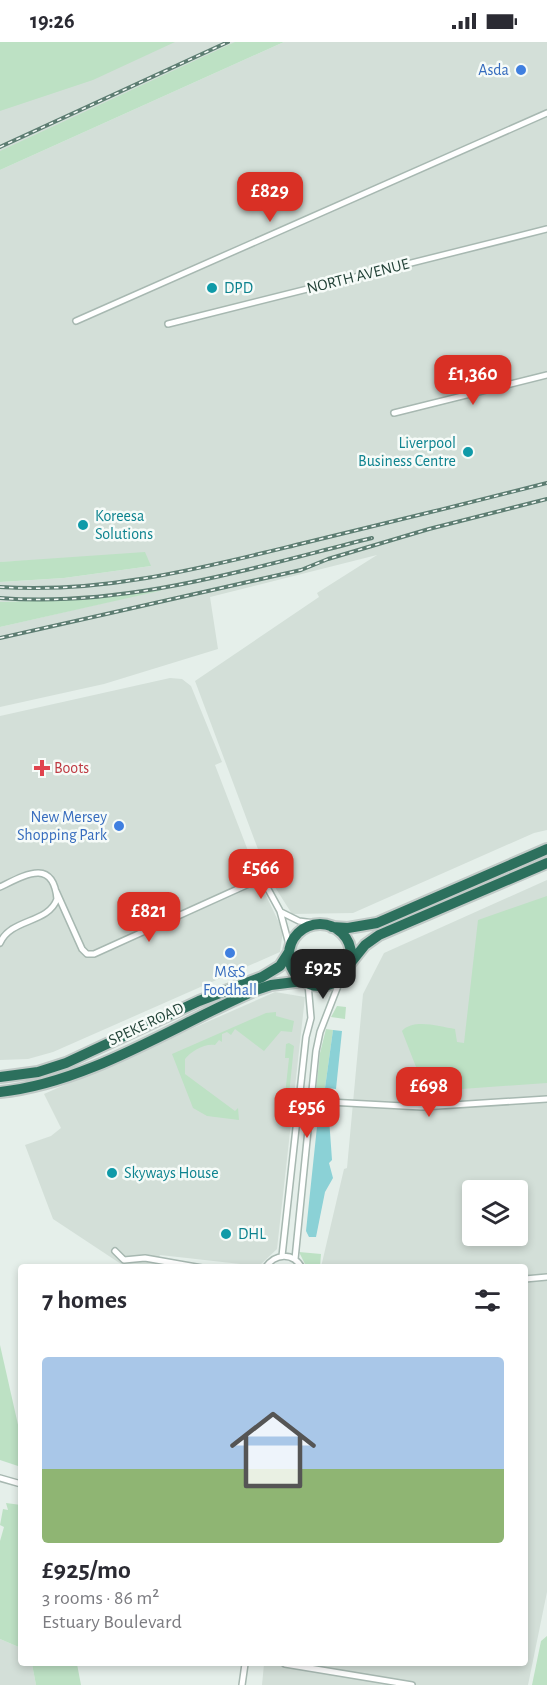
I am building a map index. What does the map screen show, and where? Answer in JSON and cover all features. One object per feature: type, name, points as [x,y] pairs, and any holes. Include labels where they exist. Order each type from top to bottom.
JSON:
[{"type":"highway","points":[[544,850],[547,863],[379,935],[364,945],[341,978],[326,986],[306,982],[292,969],[290,950],[301,931],[327,926],[348,928],[370,925],[544,850]]},
{"type":"highway","points":[[327,926],[346,938],[350,946],[349,964]]},
{"type":"highway","name":"SPEKE ROAD","points":[[1,1077],[38,1072],[66,1063],[200,1000],[261,977],[280,966],[290,950]]},
{"type":"highway","name":"SPEKE ROAD","points":[[0,1092],[52,1082],[115,1056],[256,990],[271,985],[306,982]]},
{"type":"street","points":[[76,321],[547,113]]},
{"type":"street","name":"NORTH AVENUE","points":[[168,324],[547,229]]},
{"type":"street","points":[[394,413],[547,375]]},
{"type":"street","points":[[0,887],[34,872],[42,872],[51,880],[82,950],[87,954],[94,954],[262,878],[280,911],[290,950]]},
{"type":"street","points":[[51,911],[57,899],[56,891]]},
{"type":"street","points":[[0,943],[4,934],[12,928],[51,911],[65,911]]},
{"type":"street","points":[[280,911],[299,921],[327,926]]},
{"type":"street","points":[[295,1259],[310,1101],[320,1032],[341,978]]},
{"type":"street","points":[[282,1256],[306,1037],[311,1018],[306,982]]},
{"type":"street","points":[[310,1101],[422,1107],[547,1100]]},
{"type":"street","points":[[115,1251],[124,1260],[145,1258],[179,1264]]},
{"type":"street","points":[[268,1264],[282,1256],[295,1259],[299,1264]]},
{"type":"street","points":[[528,1279],[547,1277]]},
{"type":"street","points":[[0,1478],[18,1483]]},
{"type":"street","points":[[242,1685],[245,1666]]},
{"type":"street","points":[[297,1666],[412,1685]]},
{"type":"shaded area","points":[[166,42],[264,42],[0,163],[0,110]]},
{"type":"shaded area","points":[[284,42],[547,42],[547,830],[534,833],[353,913],[292,914],[268,876],[195,681],[319,597],[317,593],[377,555],[210,597],[218,649],[104,684],[0,707],[0,627],[160,590],[62,600],[0,602],[0,582],[64,578],[151,566],[50,560],[0,562],[0,170]]},
{"type":"shaded area","name":"New Mersey Shopping Park","points":[[170,678],[182,679],[191,686],[222,762],[215,765],[262,887],[283,931],[280,952],[53,1052],[28,1059],[0,1060],[0,716]]},
{"type":"shaded area","points":[[547,880],[547,1592],[528,1685],[262,1685],[264,1666],[528,1666],[528,1264],[322,1264],[344,1169],[347,1168],[363,994],[384,953]]},
{"type":"shaded area","points":[[275,992],[305,997],[277,1249],[261,1264],[160,1255],[156,1264],[121,1264],[53,1219],[25,1145],[51,1136],[61,1128],[44,1094]]},
{"type":"shaded area","points":[[0,1639],[18,1647],[18,1666],[32,1666],[36,1685],[0,1685]]},
{"type":"green space","points":[[0,42],[175,42],[93,80],[0,111]]},
{"type":"green space","points":[[235,42],[284,42],[0,170],[0,151]]},
{"type":"green space","points":[[145,552],[151,566],[64,578],[0,582],[0,562]]},
{"type":"green space","points":[[162,590],[0,627],[0,602],[62,600]]},
{"type":"green space","points":[[547,896],[547,1083],[420,1092],[418,1072],[402,1031],[413,1025],[435,1025],[455,1029],[457,1042],[464,1043],[478,920]]},
{"type":"green space","points":[[337,1006],[346,1007],[345,1019],[331,1017]]},
{"type":"green space","points":[[276,1012],[276,1016],[294,1021],[292,1032],[281,1031],[264,1051],[235,1029],[231,1035],[227,1032],[222,1034],[222,1042],[219,1040],[215,1045],[198,1048],[185,1059],[185,1074],[235,1111],[238,1108],[239,1120],[207,1116],[193,1108],[172,1054],[266,1013]]},
{"type":"green space","points":[[326,1029],[333,1030],[325,1088],[320,1088],[319,1092],[338,1094],[337,1099],[322,1098],[316,1091],[320,1053]]},
{"type":"green space","points":[[286,1044],[294,1046],[287,1114],[283,1113],[289,1058],[285,1058]]},
{"type":"green space","points":[[299,1252],[321,1254],[320,1264],[305,1264]]},
{"type":"green space","points":[[0,1345],[18,1425],[18,1466],[0,1460]]},
{"type":"green space","points":[[6,1503],[18,1505],[18,1647],[0,1639],[0,1541],[4,1527],[0,1525],[3,1509],[8,1510]]},
{"type":"green space","points":[[547,1636],[547,1685],[532,1685],[541,1641]]},
{"type":"green space","points":[[32,1666],[77,1666],[81,1685],[36,1685]]},
{"type":"water","points":[[333,1030],[342,1031],[336,1089],[325,1088]]},
{"type":"water","points":[[318,1117],[329,1118],[332,1160],[329,1163],[333,1178],[325,1192],[316,1237],[309,1237],[306,1231]]},
{"type":"railway","points":[[0,147],[228,42]]},
{"type":"railway","points":[[0,587],[76,587],[189,570],[547,483]]},
{"type":"railway","points":[[0,638],[301,570],[328,559],[429,529],[547,499]]},
{"type":"railway","points":[[0,598],[47,600],[141,591],[234,573],[372,538]]},
{"type":"place","name":"Asda","points":[[521,70]]},
{"type":"place","name":"DPD","points":[[212,288]]},
{"type":"place","name":"Liverpool Business Centre","points":[[468,452]]},
{"type":"place","name":"Koreesa Solutions","points":[[83,525]]},
{"type":"place","name":"Boots","points":[[42,768]]},
{"type":"place","name":"New Mersey Shopping Park","points":[[119,826]]},
{"type":"place","name":"M&S Foodhall","points":[[230,953]]},
{"type":"place","name":"Skyways House","points":[[112,1173]]},
{"type":"place","name":"DHL","points":[[226,1234]]}]
